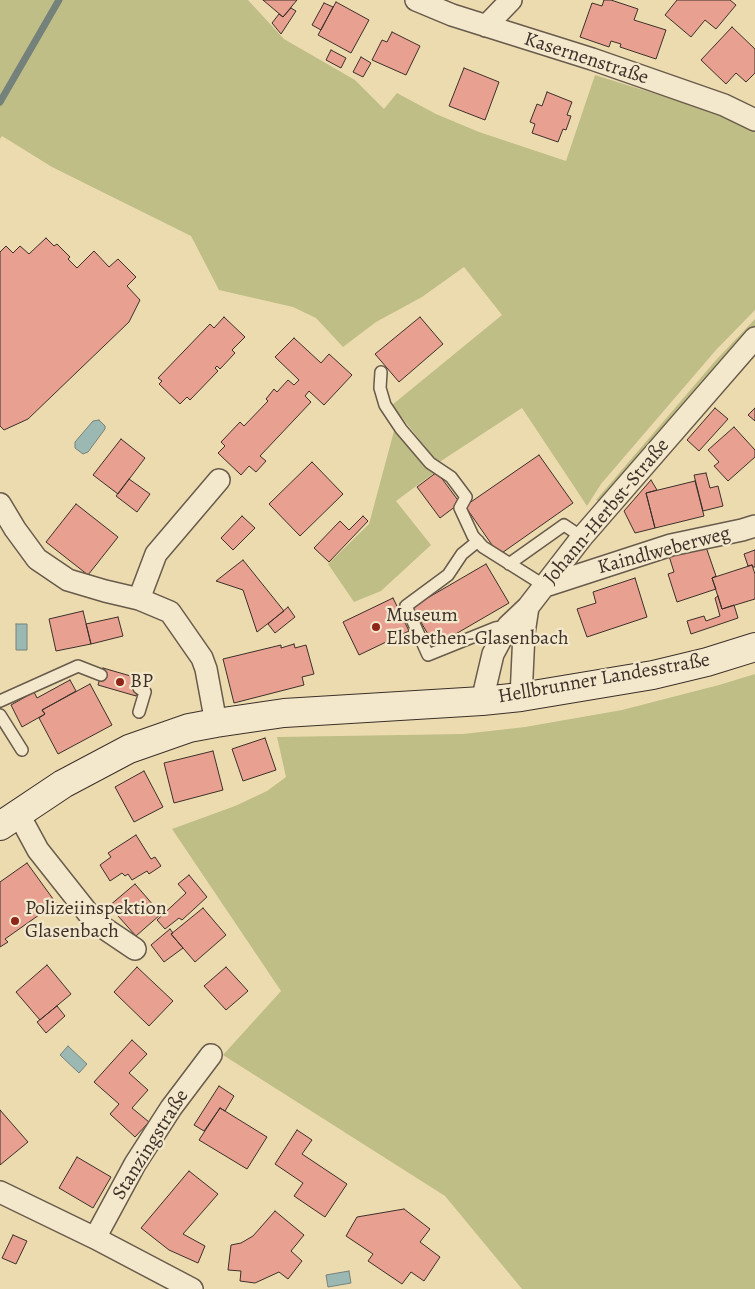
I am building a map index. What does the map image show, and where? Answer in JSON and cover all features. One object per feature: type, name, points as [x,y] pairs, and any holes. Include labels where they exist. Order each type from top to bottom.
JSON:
[{"type":"main road","name":"Hellbrunner Landesstraße","points":[[482,701],[521,697],[653,675],[707,662],[755,647]]},
{"type":"main road","points":[[9,819],[63,784],[129,749],[189,728],[284,713],[482,701]]},
{"type":"street","name":"Kasernenstraße","points":[[416,0],[452,15],[592,59],[724,105],[755,120]]},
{"type":"street","points":[[486,26],[511,0]]},
{"type":"street","name":"Johann-Herbst-Straße","points":[[482,701],[493,654],[508,626],[528,607],[582,537],[755,338]]},
{"type":"street","points":[[139,599],[156,554],[219,480]]},
{"type":"street","points":[[0,504],[36,559],[68,580],[139,599],[170,612],[202,658],[206,669],[216,723]]},
{"type":"street","name":"Kaindlweberweg","points":[[545,586],[671,545],[755,526]]},
{"type":"street","points":[[521,697],[524,633],[528,607]]},
{"type":"street","points":[[9,819],[38,850],[94,922],[135,949]]},
{"type":"street","name":"Stanzingstraße","points":[[95,1238],[135,1164],[171,1108],[211,1055]]},
{"type":"street","points":[[0,1192],[95,1238],[192,1289]]},
{"type":"lane","points":[[380,372],[380,388],[385,405],[401,429],[430,463],[451,477],[466,496],[460,508],[478,541],[483,547],[545,586]]},
{"type":"lane","points":[[510,564],[564,525],[582,537]]},
{"type":"lane","points":[[478,541],[462,554],[448,575],[406,606],[428,655],[494,628],[508,626]]},
{"type":"lane","points":[[0,701],[78,666],[101,675]]},
{"type":"lane","points":[[138,712],[145,692],[139,688]]},
{"type":"lane","points":[[0,715],[22,750]]},
{"type":"shaded area","points":[[0,0],[248,0],[284,39],[355,80],[384,109],[397,93],[436,114],[479,132],[566,161],[595,75],[688,104],[734,121],[755,132],[755,310],[716,350],[601,484],[587,506],[522,408],[438,463],[392,405],[502,315],[464,267],[422,297],[376,322],[343,347],[316,318],[293,307],[219,290],[191,236],[52,167],[2,136],[0,139]]},
{"type":"shaded area","points":[[755,319],[755,327],[600,502],[596,500],[716,360]]},
{"type":"shaded area","points":[[394,431],[434,473],[396,501],[431,545],[381,591],[354,602],[328,564],[369,524]]},
{"type":"shaded area","points":[[755,674],[755,1289],[522,1289],[445,1196],[223,1055],[281,991],[172,829],[235,806],[267,791],[286,777],[277,737],[463,734],[525,727],[622,710]]},
{"type":"water","points":[[99,420],[105,426],[105,429],[88,452],[83,454],[75,448],[75,442],[93,421]]},
{"type":"water","points":[[16,624],[27,624],[27,650],[16,650]]},
{"type":"water","points":[[68,1046],[87,1064],[79,1073],[60,1055]]},
{"type":"water","points":[[349,1271],[351,1283],[328,1287],[326,1275]]},
{"type":"building","points":[[263,0],[297,0],[283,17]]},
{"type":"building","points":[[604,0],[611,0],[638,9],[634,20],[666,30],[656,59],[620,47],[621,44],[611,41],[609,47],[580,37],[592,3],[602,6]]},
{"type":"building","points":[[677,0],[730,0],[736,5],[716,29],[705,20],[691,37],[665,15]]},
{"type":"building","points":[[336,2],[369,20],[351,53],[318,35]]},
{"type":"building","points":[[324,3],[333,7],[321,30],[312,25]]},
{"type":"building","points":[[291,8],[296,11],[281,34],[272,23],[279,14],[283,17]]},
{"type":"building","points":[[732,27],[755,49],[755,73],[746,82],[736,73],[726,84],[701,60]]},
{"type":"building","points":[[392,32],[420,46],[406,75],[372,60],[382,40],[387,42]]},
{"type":"building","points":[[331,50],[346,58],[341,68],[326,60]]},
{"type":"building","points":[[361,57],[371,63],[363,77],[353,72]]},
{"type":"building","points":[[464,68],[499,82],[485,120],[449,106]]},
{"type":"building","points":[[547,92],[572,102],[567,115],[571,116],[566,130],[563,129],[558,142],[532,133],[535,124],[530,122],[537,104],[542,106]]},
{"type":"building","points":[[46,238],[54,246],[57,244],[70,257],[68,259],[77,268],[94,251],[109,267],[118,259],[136,277],[127,286],[140,300],[129,322],[28,419],[4,430],[0,426],[0,252],[6,246],[13,253],[20,246],[29,254]]},
{"type":"building","points":[[224,317],[245,337],[232,350],[235,353],[220,369],[217,366],[215,368],[218,371],[190,400],[187,397],[180,404],[159,384],[162,381],[158,378],[210,324],[214,328]]},
{"type":"building","points":[[420,317],[443,344],[399,382],[375,354]]},
{"type":"building","points":[[294,338],[321,363],[329,354],[352,375],[324,405],[309,391],[305,396],[311,402],[260,456],[266,461],[256,472],[249,466],[241,475],[218,453],[225,446],[221,442],[240,422],[244,426],[268,401],[266,399],[274,389],[277,392],[288,380],[294,385],[299,380],[275,357]]},
{"type":"building","points":[[715,408],[728,419],[699,451],[687,440]]},
{"type":"building","points":[[755,408],[755,421],[748,415]]},
{"type":"building","points":[[734,427],[755,450],[755,457],[728,481],[714,466],[719,462],[708,450]]},
{"type":"building","points":[[121,439],[145,458],[118,494],[93,475]]},
{"type":"building","points":[[539,455],[573,503],[499,555],[465,506]]},
{"type":"building","points":[[312,462],[343,494],[300,536],[269,504]]},
{"type":"building","points":[[437,472],[460,503],[440,518],[417,487]]},
{"type":"building","points":[[706,473],[710,488],[718,486],[723,506],[703,511],[694,475]]},
{"type":"building","points":[[129,479],[150,494],[137,512],[116,496]]},
{"type":"building","points":[[651,480],[657,490],[646,493],[655,528],[635,533],[624,511]]},
{"type":"building","points":[[695,481],[704,516],[655,528],[646,493]]},
{"type":"building","points":[[76,504],[118,537],[88,575],[46,542]]},
{"type":"building","points":[[242,516],[255,528],[233,550],[221,538]]},
{"type":"building","points":[[363,516],[368,521],[329,562],[314,548],[340,521],[349,530]]},
{"type":"building","points":[[705,544],[716,576],[712,578],[716,589],[677,602],[668,574],[674,572],[669,556]]},
{"type":"building","points":[[755,550],[755,567],[752,565],[748,566],[744,554]]},
{"type":"building","points":[[243,560],[284,611],[257,632],[243,590],[216,581]]},
{"type":"building","points":[[486,564],[509,603],[435,646],[412,607]]},
{"type":"building","points":[[752,565],[755,574],[755,599],[722,609],[712,578]]},
{"type":"building","points":[[635,578],[647,617],[587,637],[577,609],[596,603],[593,592]]},
{"type":"building","points":[[718,596],[722,609],[734,605],[738,618],[691,634],[687,621],[704,616],[706,621],[720,616],[715,598]]},
{"type":"building","name":"Museum Elsbethen-Glasenbach","points":[[393,598],[409,631],[359,655],[343,622]]},
{"type":"building","points":[[288,607],[295,617],[275,633],[268,624]]},
{"type":"building","points":[[83,611],[91,644],[56,651],[49,619]]},
{"type":"building","points":[[118,617],[123,636],[91,644],[86,624]]},
{"type":"building","points":[[294,644],[295,648],[306,645],[314,674],[302,677],[304,685],[234,703],[223,659],[281,645],[281,648]]},
{"type":"building","name":"BP","points":[[103,668],[141,679],[136,696],[98,685]]},
{"type":"building","points":[[70,680],[76,691],[42,710],[45,714],[22,727],[11,705],[34,692],[37,698]]},
{"type":"building","points":[[90,684],[112,725],[58,754],[39,718],[45,714],[42,710]]},
{"type":"building","points":[[265,738],[276,770],[243,781],[232,749]]},
{"type":"building","points":[[213,751],[223,790],[174,803],[164,763]]},
{"type":"building","points":[[144,771],[163,807],[134,822],[115,787]]},
{"type":"building","points":[[136,835],[151,859],[155,857],[161,866],[149,874],[147,871],[132,880],[128,874],[125,876],[122,873],[110,881],[100,865],[111,857],[108,853]]},
{"type":"building","name":"Polizeiinspektion Glasenbach","points":[[27,863],[56,903],[5,939],[8,942],[0,947],[0,882]]},
{"type":"building","points":[[189,875],[207,897],[182,920],[179,918],[165,929],[157,920],[186,893],[178,884]]},
{"type":"building","points":[[135,884],[161,914],[136,936],[109,906]]},
{"type":"building","points":[[203,908],[226,935],[195,962],[171,934]]},
{"type":"building","points":[[170,929],[173,933],[171,934],[183,948],[164,962],[151,945]]},
{"type":"building","points":[[47,965],[71,994],[40,1020],[16,992]]},
{"type":"building","points":[[137,967],[173,1001],[149,1026],[114,992]]},
{"type":"building","points":[[226,967],[248,991],[226,1010],[204,986]]},
{"type":"building","points":[[57,1006],[65,1016],[46,1033],[37,1022]]},
{"type":"building","points":[[132,1040],[147,1054],[129,1073],[148,1090],[132,1108],[149,1122],[135,1137],[110,1114],[119,1104],[94,1082]]},
{"type":"building","points":[[219,1086],[234,1096],[225,1111],[220,1108],[204,1131],[194,1125]]},
{"type":"building","points":[[220,1108],[267,1137],[247,1169],[199,1140]]},
{"type":"building","points":[[0,1110],[28,1142],[0,1165]]},
{"type":"building","points":[[297,1130],[312,1140],[302,1154],[347,1184],[325,1217],[294,1196],[303,1183],[275,1164]]},
{"type":"building","points":[[77,1157],[111,1177],[93,1208],[59,1188]]},
{"type":"building","points":[[189,1171],[218,1194],[183,1234],[205,1246],[198,1263],[169,1250],[141,1228]]},
{"type":"building","points":[[404,1209],[430,1229],[420,1242],[440,1257],[424,1281],[411,1272],[402,1284],[368,1261],[373,1254],[346,1236],[357,1217]]},
{"type":"building","points":[[275,1211],[304,1235],[291,1251],[302,1261],[288,1279],[279,1272],[255,1283],[240,1281],[241,1271],[228,1270],[231,1245],[241,1243],[253,1236]]},
{"type":"building","points":[[13,1235],[27,1241],[16,1264],[2,1258]]},
{"type":"waterway","points":[[0,102],[59,0]]},
{"type":"place","name":"Museum Elsbethen-Glasenbach","points":[[376,627]]},
{"type":"place","name":"BP","points":[[120,682]]},
{"type":"place","name":"Polizeiinspektion Glasenbach","points":[[15,921]]}]
